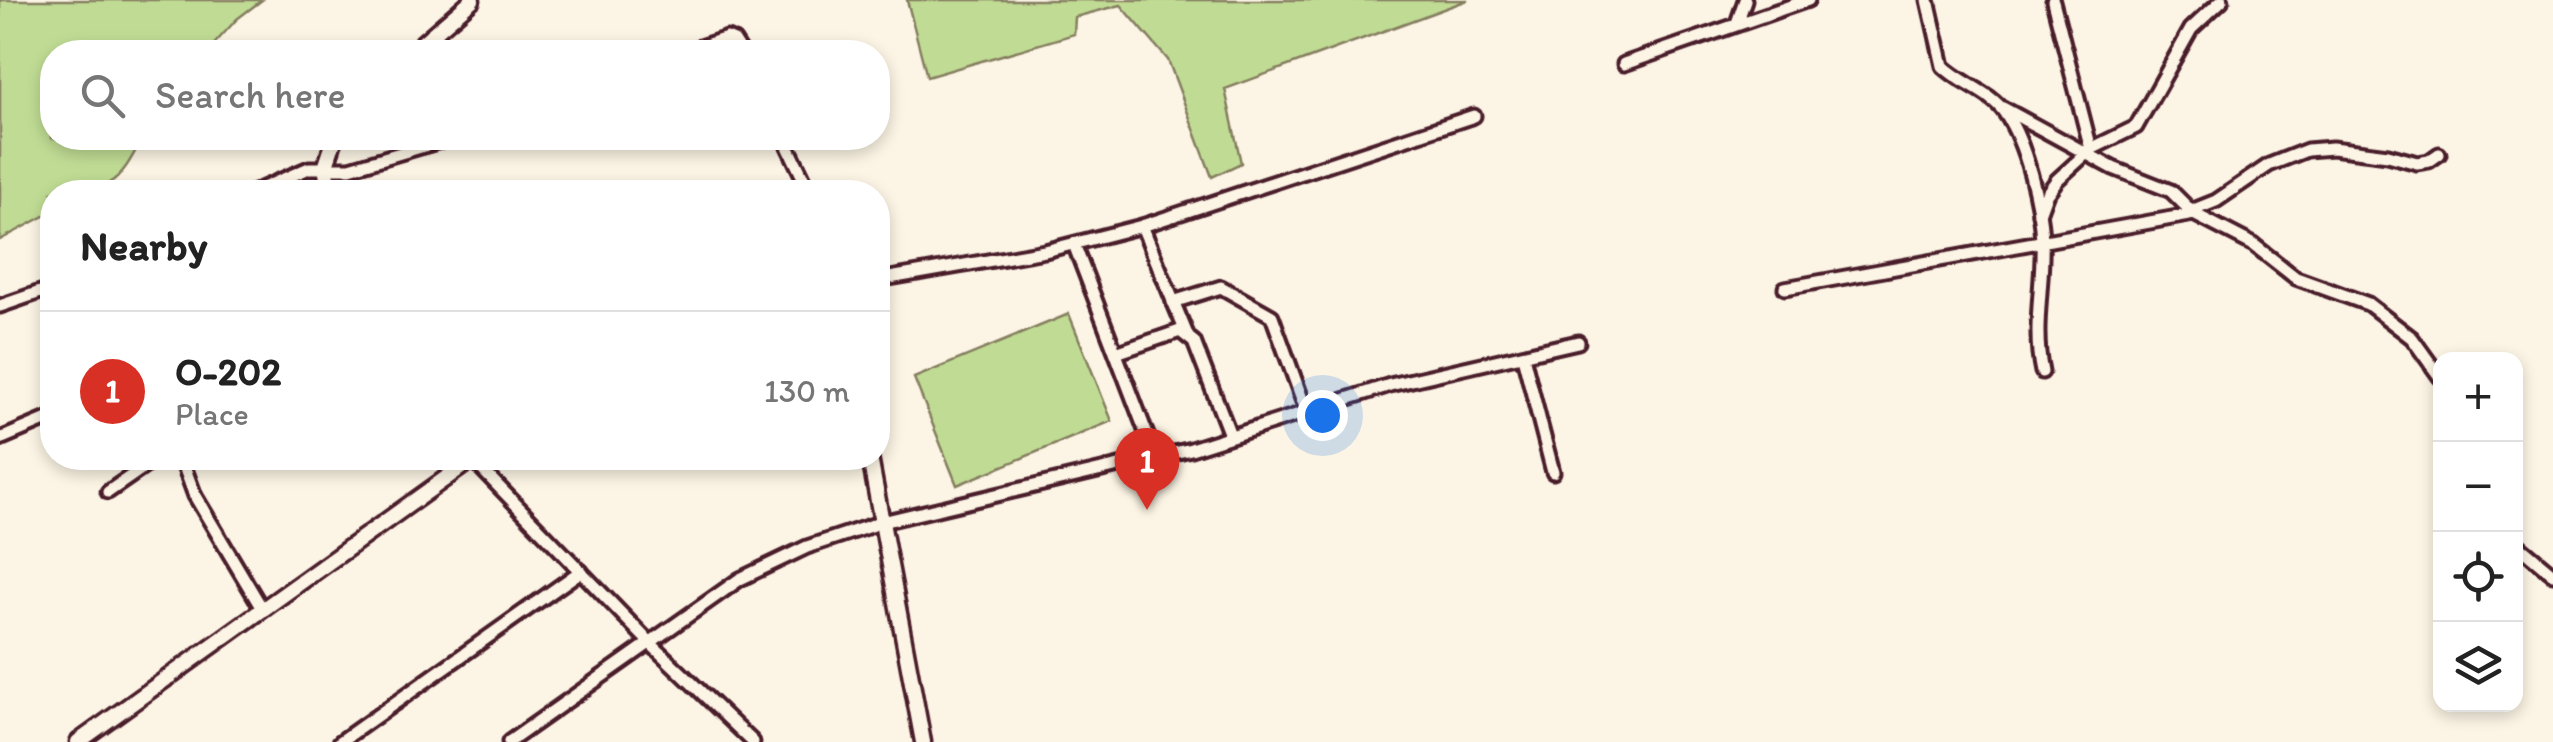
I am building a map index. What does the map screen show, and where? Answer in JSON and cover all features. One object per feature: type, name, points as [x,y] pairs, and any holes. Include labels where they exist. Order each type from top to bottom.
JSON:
[{"type":"main road","points":[[426,40],[472,0]]},
{"type":"main road","points":[[328,180],[325,168],[332,150]]},
{"type":"main road","points":[[449,470],[450,474]]},
{"type":"main road","points":[[82,741],[456,470]]},
{"type":"main road","points":[[872,470],[924,742]]},
{"type":"street","points":[[1738,23],[1745,0]]},
{"type":"street","points":[[1624,64],[1808,0]]},
{"type":"street","points":[[1928,0],[1944,66],[2003,108],[2148,184],[2171,191],[2193,212],[2254,245],[2302,280],[2353,296],[2382,313],[2412,338],[2433,367]]},
{"type":"street","points":[[2039,214],[2050,188],[2089,151],[2136,127],[2190,29],[2222,0]]},
{"type":"street","points":[[2053,1],[2089,151]]},
{"type":"street","points":[[2003,108],[2020,138],[2039,214],[2042,240],[2037,334],[2042,372]]},
{"type":"street","points":[[890,278],[1074,244],[1142,226],[1474,116]]},
{"type":"street","points":[[1785,288],[2193,212],[2269,164],[2307,150],[2332,148],[2417,163],[2439,154]]},
{"type":"street","points":[[282,180],[310,168],[350,168],[411,150]]},
{"type":"street","points":[[790,150],[804,180]]},
{"type":"street","points":[[1142,226],[1188,337]]},
{"type":"street","points":[[1074,244],[1155,456]]},
{"type":"street","points":[[1173,302],[1221,286],[1272,316],[1306,410]]},
{"type":"street","points":[[0,306],[40,292]]},
{"type":"street","points":[[1116,354],[1180,331],[1194,342],[1230,435]]},
{"type":"street","points":[[508,742],[740,578],[770,563],[882,522],[1190,449],[1390,385],[1578,342]]},
{"type":"street","points":[[1523,356],[1553,472]]},
{"type":"street","points":[[0,439],[40,422]]},
{"type":"street","points":[[108,492],[140,470]]},
{"type":"street","points":[[185,470],[195,496],[262,607]]},
{"type":"street","points":[[484,470],[649,642],[753,742]]},
{"type":"street","points":[[2523,549],[2553,574]]},
{"type":"street","points":[[340,742],[581,571]]},
{"type":"green space","points":[[0,0],[262,0],[218,40],[40,40],[40,150],[135,150],[113,180],[40,180],[40,218],[0,240]]},
{"type":"green space","points":[[907,0],[1468,0],[1225,89],[1241,163],[1212,177],[1168,60],[1121,5],[1075,17],[1074,34],[927,77]]},
{"type":"green space","points":[[1069,314],[1112,421],[957,485],[914,378]]},
{"type":"place","name":"O-202","points":[[1147,510]]}]
